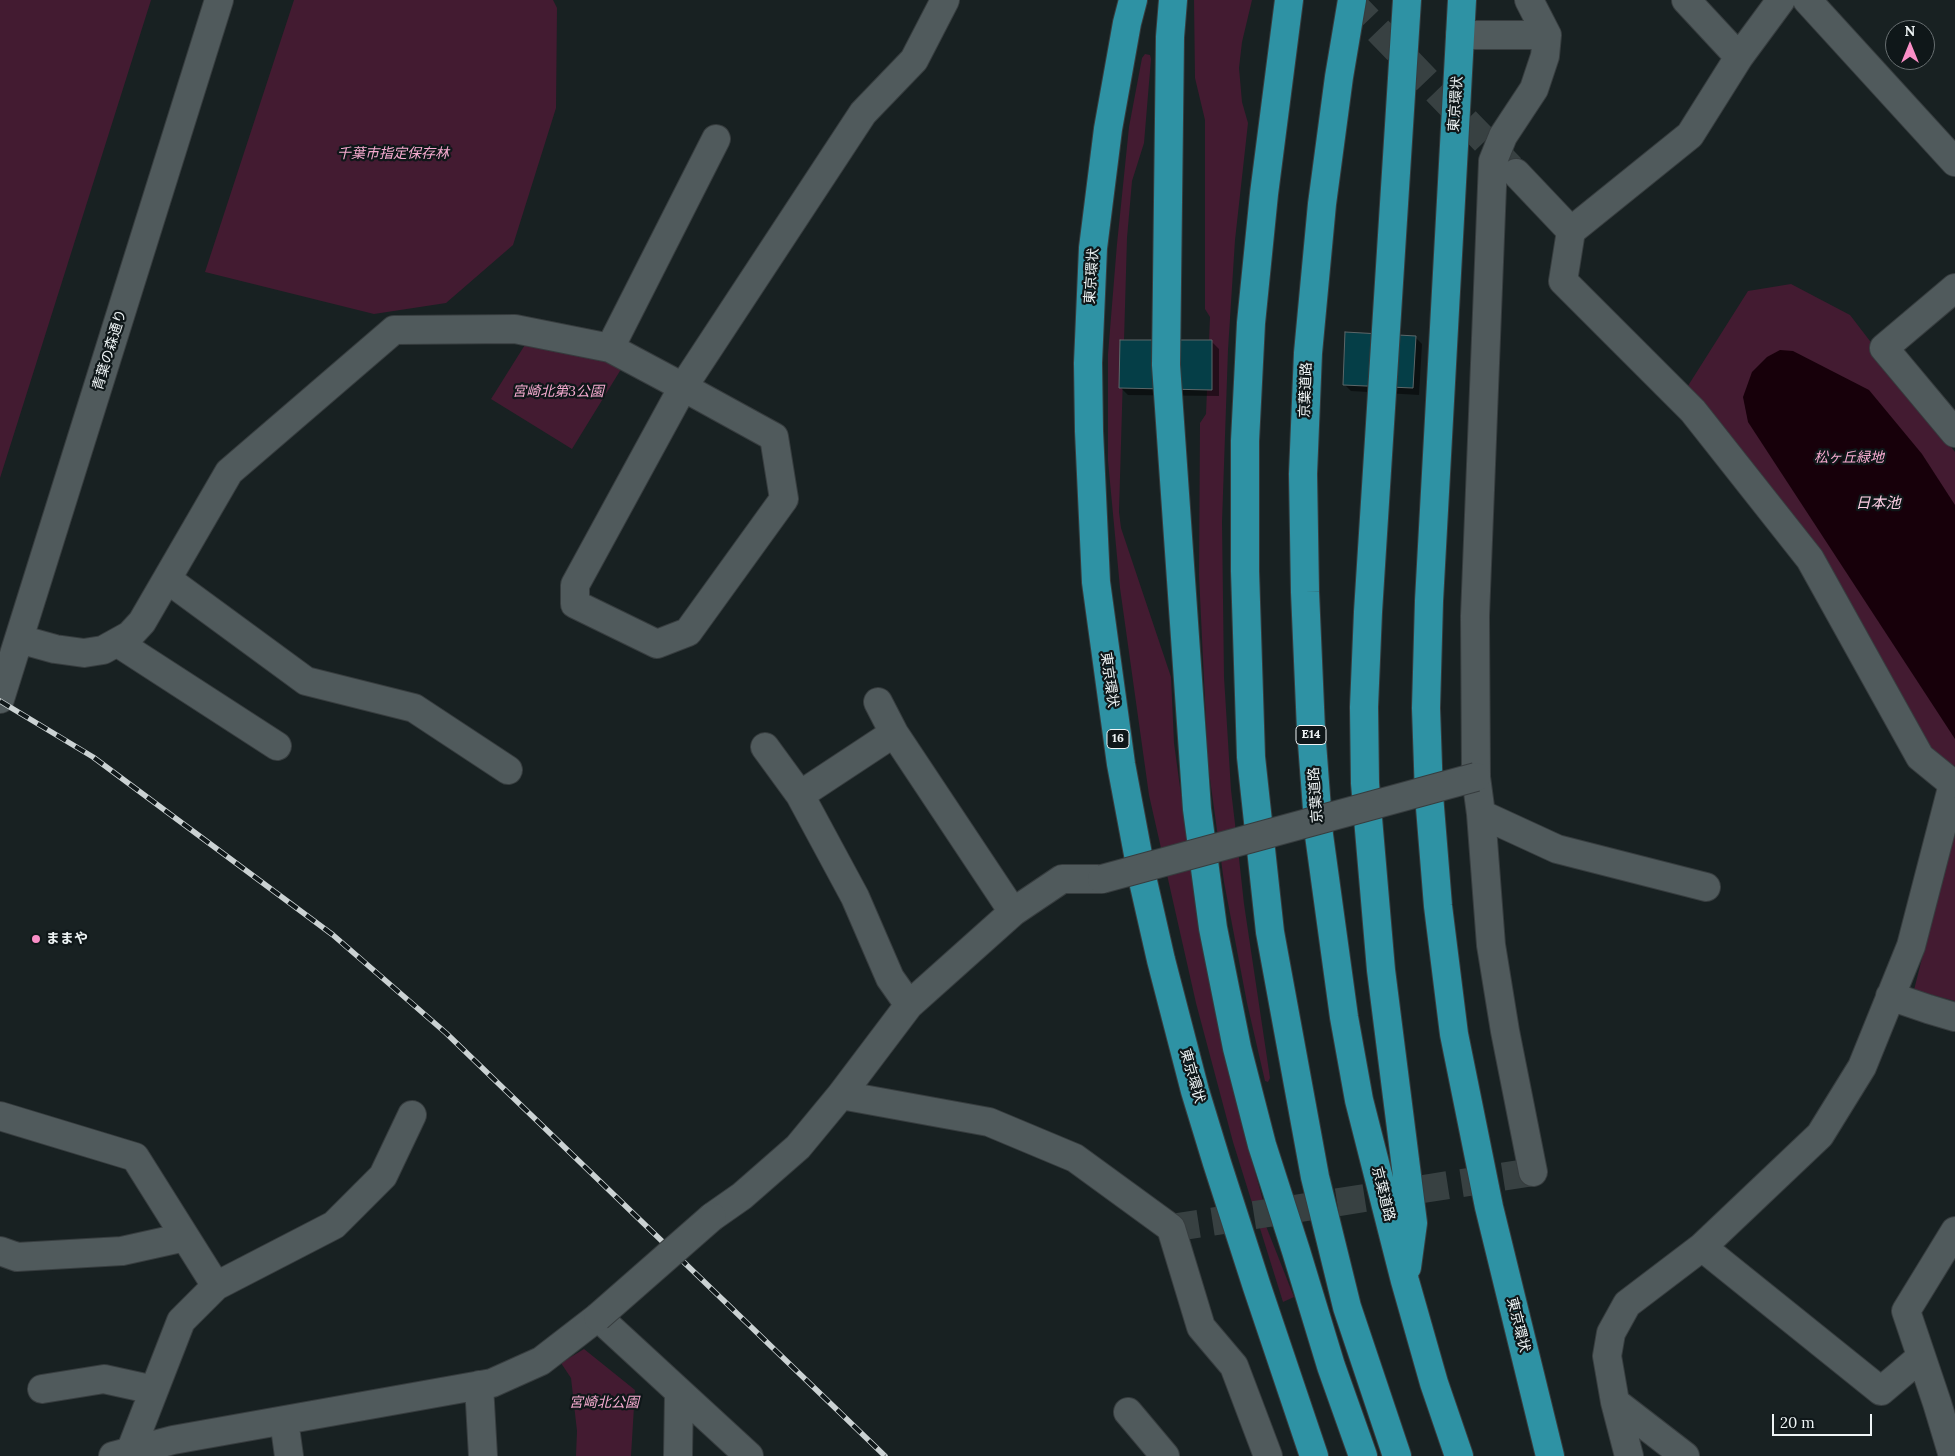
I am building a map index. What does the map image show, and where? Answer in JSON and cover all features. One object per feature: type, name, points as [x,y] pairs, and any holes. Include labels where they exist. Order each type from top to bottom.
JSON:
[{"type":"highway","name":"東京環状","points":[[1133,0],[1127,23],[1108,129],[1092,258],[1088,363],[1096,582],[1121,764],[1143,881],[1163,969],[1195,1091],[1217,1163],[1256,1287],[1314,1456]]},
{"type":"highway","points":[[1173,0],[1170,37],[1166,365],[1198,819],[1213,928],[1237,1048],[1262,1145],[1330,1366],[1364,1456]]},
{"type":"highway","points":[[1289,0],[1264,194],[1251,323],[1245,441],[1245,571],[1251,757],[1270,932],[1315,1177],[1347,1307],[1397,1456]]},
{"type":"highway","name":"京葉道路","points":[[1352,0],[1339,77],[1322,204],[1308,353],[1303,474],[1311,730],[1319,835],[1344,1017],[1358,1100],[1405,1281],[1434,1383],[1459,1456]]},
{"type":"highway","points":[[1405,1281],[1413,1223],[1381,970],[1365,783],[1364,707],[1368,612],[1408,0]]},
{"type":"highway","name":"東京環状","points":[[1462,0],[1429,601],[1426,708],[1429,795],[1438,906],[1454,1034],[1489,1207],[1550,1456]]},
{"type":"street","name":"青葉の森通り","points":[[0,699],[219,0]]},
{"type":"street","points":[[19,639],[55,649],[84,652],[103,650],[130,635],[142,622],[229,472],[394,330],[514,329],[610,348],[683,387],[774,437],[784,500],[688,632],[657,644],[576,604],[575,585],[683,387],[862,113],[914,60],[945,0]]},
{"type":"street","points":[[1529,0],[1547,35],[1545,56],[1534,90],[1503,136],[1493,161],[1474,616],[1476,777],[1481,814],[1491,945],[1505,1031],[1533,1172]]},
{"type":"street","points":[[1686,0],[1739,57]]},
{"type":"street","points":[[1629,1456],[1615,1402],[1607,1356],[1611,1333],[1627,1304],[1702,1247],[1820,1136],[1862,1067],[1911,946],[1954,783],[1920,757],[1810,559],[1694,411],[1564,281],[1571,232],[1690,135],[1739,57],[1781,0]]},
{"type":"street","points":[[1807,0],[1955,162]]},
{"type":"street","points":[[1460,35],[1547,35]]},
{"type":"street","points":[[610,348],[716,139]]},
{"type":"street","points":[[1516,173],[1571,232]]},
{"type":"street","points":[[1955,288],[1884,348],[1955,433]]},
{"type":"street","points":[[166,579],[306,681],[414,708],[508,770]]},
{"type":"street","points":[[118,643],[277,746]]},
{"type":"street","points":[[878,702],[894,733],[1013,912]]},
{"type":"street","points":[[800,795],[894,733]]},
{"type":"street","points":[[765,747],[800,795],[855,897],[890,978],[910,1004]]},
{"type":"street","points":[[121,1454],[173,1440],[492,1383],[541,1362],[598,1317],[712,1217],[742,1196],[798,1147],[841,1095],[910,1004],[1013,912],[1062,879],[1102,878],[1476,777]]},
{"type":"street","points":[[1481,814],[1557,849],[1706,887]]},
{"type":"street","points":[[1890,996],[1928,1010],[1955,1016]]},
{"type":"street","points":[[841,1095],[989,1122],[1075,1158],[1171,1228],[1201,1327],[1234,1366],[1268,1456]]},
{"type":"street","points":[[121,1454],[154,1390],[181,1321],[216,1286],[334,1225],[383,1176],[412,1115]]},
{"type":"street","points":[[0,1116],[135,1157],[216,1286]]},
{"type":"street","points":[[1953,1456],[1946,1395],[1921,1357],[1906,1311],[1955,1231]]},
{"type":"street","points":[[0,1251],[17,1257],[122,1251],[185,1237]]},
{"type":"street","points":[[1702,1247],[1881,1391],[1921,1357]]},
{"type":"street","points":[[598,1317],[749,1456]]},
{"type":"street","points":[[42,1388],[104,1379],[154,1390]]},
{"type":"street","points":[[479,1385],[483,1456]]},
{"type":"street","points":[[678,1456],[679,1392]]},
{"type":"street","points":[[1615,1402],[1685,1456]]},
{"type":"street","points":[[1128,1412],[1165,1456]]},
{"type":"street","points":[[284,1420],[289,1456]]},
{"type":"green space","points":[[0,0],[151,0],[0,478]]},
{"type":"green space","name":"千葉市指定保存林","points":[[294,0],[553,0],[557,8],[556,108],[513,245],[446,303],[374,314],[205,272]]},
{"type":"green space","points":[[1194,0],[1252,0],[1242,42],[1239,68],[1242,102],[1248,123],[1235,240],[1228,350],[1222,522],[1224,677],[1231,790],[1244,904],[1270,1078],[1268,1082],[1265,1081],[1247,1003],[1224,882],[1208,764],[1199,575],[1200,423],[1206,414],[1210,317],[1205,309],[1205,120],[1195,78]]},
{"type":"green space","points":[[1145,54],[1150,55],[1151,59],[1144,143],[1132,181],[1127,238],[1119,512],[1121,528],[1171,677],[1174,743],[1200,935],[1237,1106],[1268,1219],[1264,1221],[1294,1297],[1283,1302],[1233,1142],[1196,1003],[1149,795],[1120,588],[1108,461],[1108,354],[1129,127],[1142,58]]},
{"type":"green space","name":"松ヶ丘緑地","points":[[1791,284],[1850,315],[1955,452],[1955,766],[1934,761],[1686,389],[1748,291]]},
{"type":"green space","name":"宮崎北第3公園","points":[[528,340],[623,366],[572,449],[491,399]]},
{"type":"green space","points":[[1955,827],[1955,1001],[1914,990]]},
{"type":"green space","name":"宮崎北公園","points":[[584,1349],[635,1390],[631,1456],[576,1456],[577,1431],[571,1378],[561,1363]]},
{"type":"water","name":"日本池","points":[[1780,350],[1793,351],[1869,390],[1922,454],[1955,505],[1955,739],[1748,422],[1743,397],[1752,372],[1767,357]]},
{"type":"building","points":[[1345,332],[1416,336],[1413,388],[1343,385]]},
{"type":"building","points":[[1120,340],[1212,340],[1212,390],[1119,388]]},
{"type":"tunnel","points":[[1349,0],[1511,168]]},
{"type":"tunnel","points":[[1171,1228],[1533,1172]]},
{"type":"railway","points":[[0,701],[93,757],[333,935],[446,1033],[885,1456]]},
{"type":"place","name":"ままや","points":[[36,939]]}]
